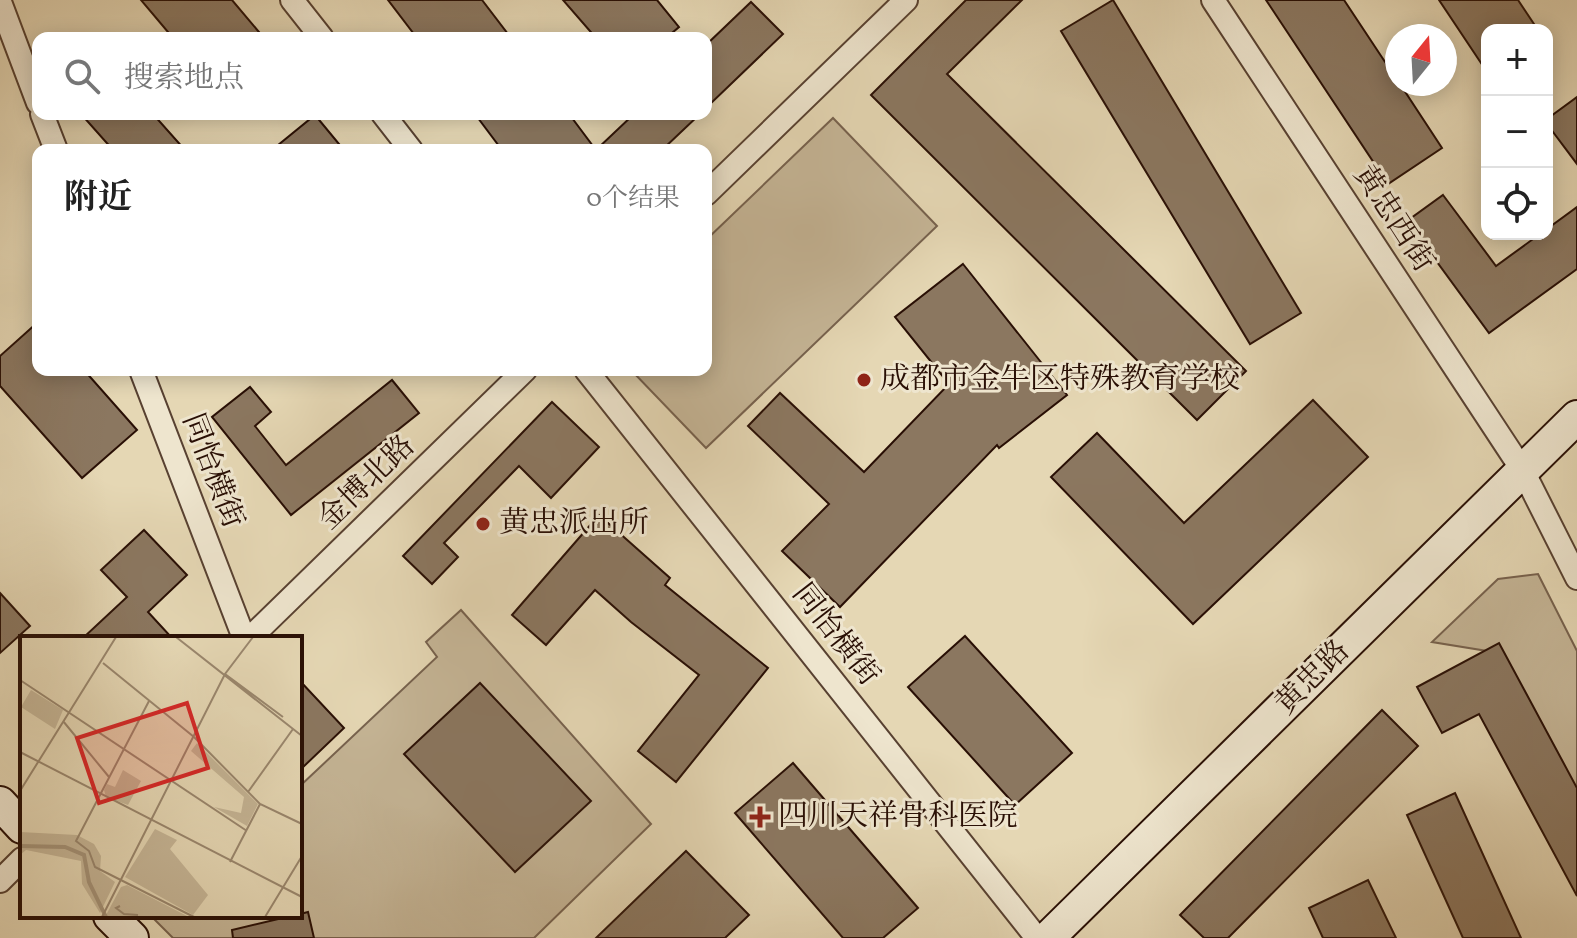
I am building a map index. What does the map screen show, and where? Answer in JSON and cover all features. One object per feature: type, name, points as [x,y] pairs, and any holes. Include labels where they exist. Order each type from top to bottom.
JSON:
[{"type":"street","points":[[292,0],[317,32]]},
{"type":"street","points":[[712,188],[906,0]]},
{"type":"street","name":"黄忠西街","points":[[1213,0],[1523,471],[1577,578]]},
{"type":"street","points":[[0,2],[32,87]]},
{"type":"street","points":[[44,120],[54,144]]},
{"type":"street","points":[[388,120],[406,144]]},
{"type":"street","name":"同怡横街","points":[[143,376],[243,636]]},
{"type":"street","name":"金博北路","points":[[252,636],[519,376]]},
{"type":"street","name":"同怡横街","points":[[591,376],[1037,938]]},
{"type":"street","name":"黄忠路","points":[[1048,938],[1577,417]]},
{"type":"street","points":[[0,803],[20,825]]},
{"type":"street","points":[[0,881],[20,861]]},
{"type":"street","points":[[112,918],[132,938]]},
{"type":"shaded area","points":[[833,118],[937,226],[706,448],[637,376],[712,376],[712,234]]},
{"type":"shaded area","points":[[1538,574],[1577,651],[1577,819],[1487,651],[1432,642],[1498,579]]},
{"type":"shaded area","points":[[461,610],[651,824],[534,938],[173,938],[153,918],[302,918],[302,784],[437,657],[426,642]]},
{"type":"building","points":[[141,0],[232,0],[259,32],[168,32]]},
{"type":"building","points":[[388,0],[482,0],[506,32],[412,32]]},
{"type":"building","points":[[563,0],[657,0],[679,27],[673,32],[591,32]]},
{"type":"building","points":[[966,0],[1022,0],[947,74],[1246,371],[1197,420],[871,95]]},
{"type":"building","points":[[1113,0],[1301,313],[1250,344],[1061,31]]},
{"type":"building","points":[[1266,0],[1344,0],[1385,62],[1385,96],[1408,96],[1442,148],[1388,184]]},
{"type":"building","points":[[1439,0],[1518,0],[1534,24],[1481,24],[1481,63]]},
{"type":"building","points":[[751,2],[783,34],[712,102],[712,39]]},
{"type":"building","points":[[1577,97],[1577,164],[1553,132],[1553,115]]},
{"type":"building","points":[[86,120],[158,120],[180,144],[108,144]]},
{"type":"building","points":[[309,120],[319,120],[339,144],[279,144]]},
{"type":"building","points":[[480,120],[574,120],[592,144],[498,144]]},
{"type":"building","points":[[628,120],[694,120],[668,144],[602,144]]},
{"type":"building","points":[[1443,195],[1496,266],[1532,240],[1553,240],[1553,225],[1577,207],[1577,269],[1489,333],[1407,221]]},
{"type":"building","points":[[963,264],[1067,395],[999,448],[997,445],[840,607],[782,551],[829,504],[748,426],[780,393],[864,472],[949,384],[895,317]]},
{"type":"building","points":[[32,327],[32,376],[89,376],[137,430],[82,478],[0,386],[0,356]]},
{"type":"building","points":[[392,380],[419,413],[291,515],[212,417],[250,387],[271,412],[255,426],[286,465]]},
{"type":"building","points":[[1313,400],[1368,457],[1193,624],[1051,477],[1097,433],[1184,523]]},
{"type":"building","points":[[552,402],[599,447],[551,498],[519,466],[444,543],[458,557],[432,584],[403,556]]},
{"type":"building","points":[[599,515],[670,578],[665,585],[768,668],[676,782],[638,751],[699,675],[595,590],[546,645],[512,615]]},
{"type":"building","points":[[144,530],[187,575],[148,612],[170,636],[85,636],[127,597],[101,570]]},
{"type":"building","points":[[0,593],[30,626],[0,653]]},
{"type":"building","points":[[965,636],[1072,753],[1015,805],[908,687]]},
{"type":"building","points":[[1499,643],[1577,788],[1577,896],[1479,714],[1442,733],[1417,687]]},
{"type":"building","points":[[302,683],[344,728],[302,768]]},
{"type":"building","points":[[480,683],[591,801],[515,872],[404,754]]},
{"type":"building","points":[[1382,710],[1418,746],[1228,938],[1204,938],[1180,915]]},
{"type":"building","points":[[793,763],[918,908],[883,938],[843,938],[735,813]]},
{"type":"building","points":[[1455,793],[1521,938],[1463,938],[1407,815]]},
{"type":"building","points":[[686,851],[749,915],[725,938],[596,938]]},
{"type":"building","points":[[1368,880],[1396,938],[1323,938],[1309,908]]},
{"type":"building","points":[[308,912],[314,938],[233,938],[232,930],[283,918],[302,918],[302,914]]},
{"type":"place","name":"成都市金牛区特殊教育学校","points":[[864,380]]},
{"type":"place","name":"黄忠派出所","points":[[483,524]]},
{"type":"place","name":"四川天祥骨科医院","points":[[760,817]]}]
